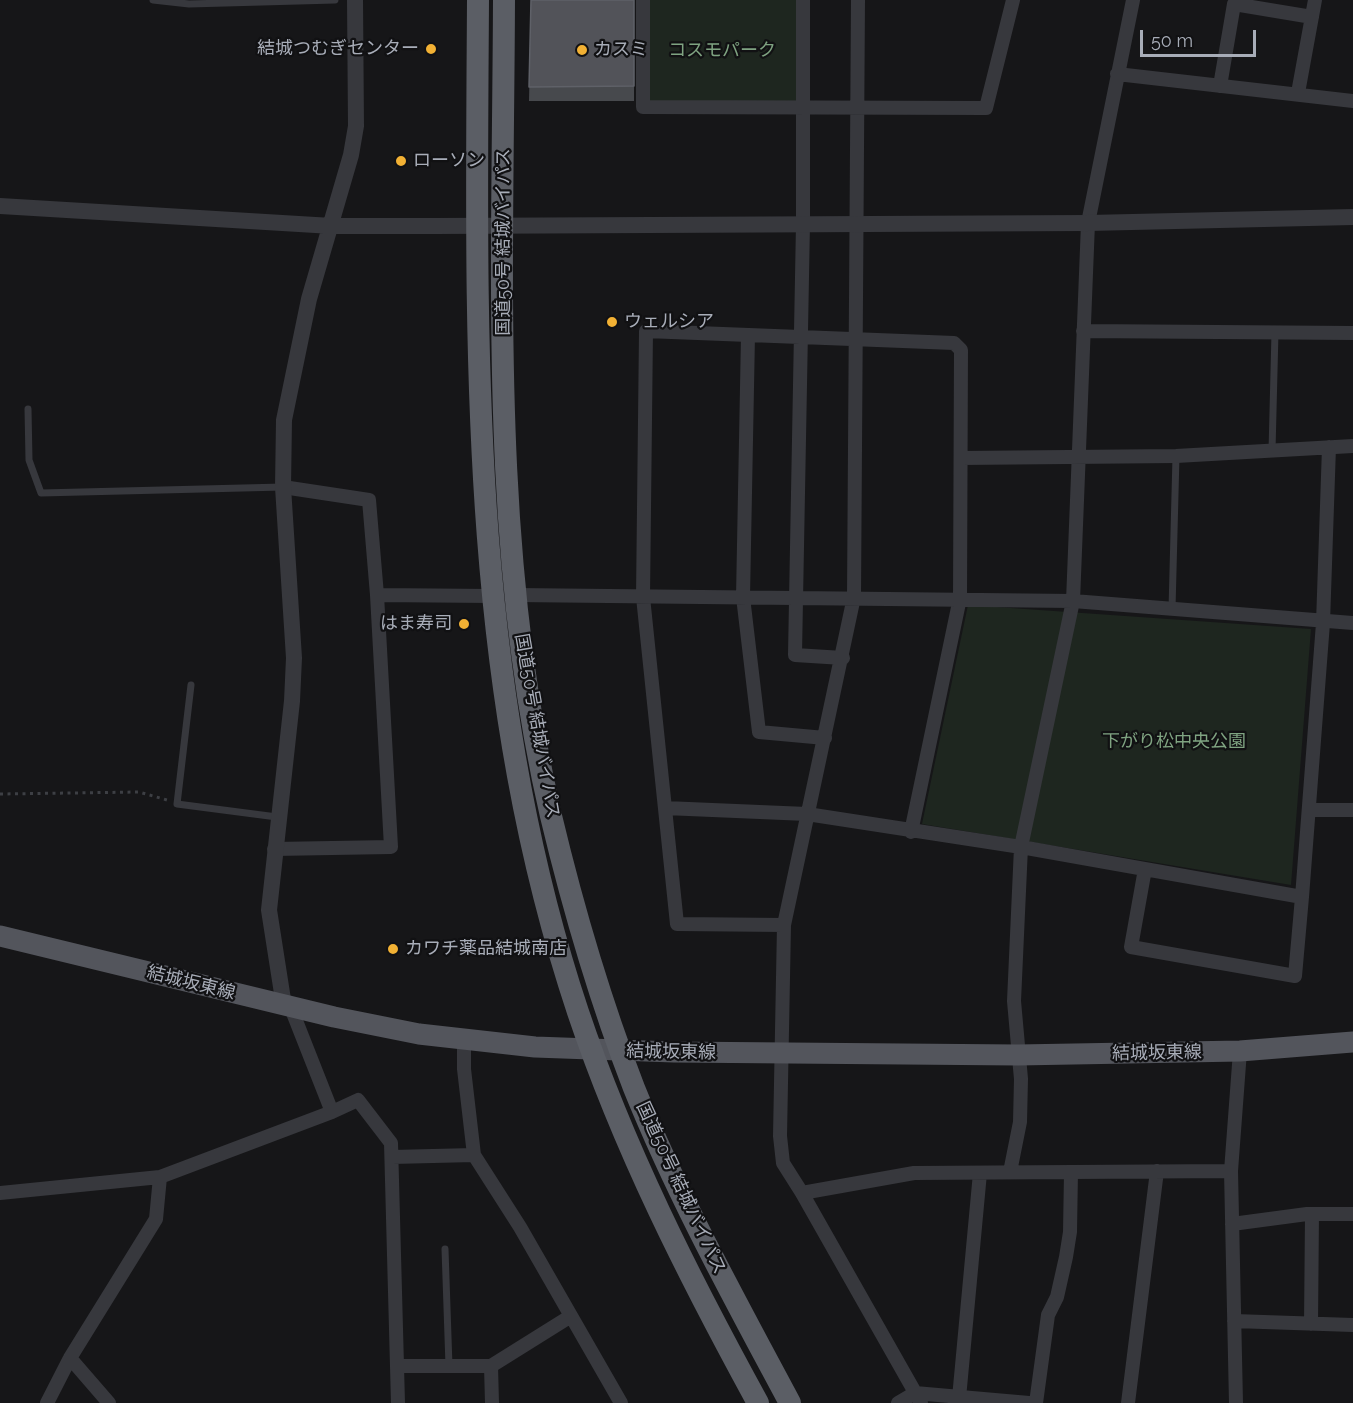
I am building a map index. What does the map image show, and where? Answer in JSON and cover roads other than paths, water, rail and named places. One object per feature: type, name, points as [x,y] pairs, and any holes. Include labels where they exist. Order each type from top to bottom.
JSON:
[{"type":"highway","name":"国道50号 結城バイパス","points":[[478,0],[477,227],[482,458],[491,596],[505,704],[526,818],[555,933],[592,1050],[647,1185],[715,1324],[758,1403]]},
{"type":"highway","name":"国道50号 結城バイパス","points":[[504,0],[506,434],[516,595],[530,702],[550,813],[582,931],[639,1100],[708,1250],[790,1403]]},
{"type":"main road","name":"結城坂東線","points":[[0,936],[287,1007],[464,1041],[621,1051],[1018,1055],[1240,1052],[1353,1042]]},
{"type":"street","points":[[332,1112],[287,1007],[269,910],[277,817],[292,701],[294,658],[283,487],[284,420],[298,338],[332,225],[351,155],[356,126],[355,0]]},
{"type":"street","points":[[643,0],[643,107],[802,108],[986,108],[1013,0]]},
{"type":"street","points":[[803,0],[803,223],[799,338],[795,655],[843,658]]},
{"type":"street","points":[[858,0],[854,597],[843,658],[784,925],[780,1136],[783,1163],[918,1398]]},
{"type":"street","points":[[1010,1172],[1020,1122],[1014,1001],[1021,847],[1073,601],[1088,223],[1133,0]]},
{"type":"street","points":[[1298,93],[1315,0]]},
{"type":"street","points":[[1220,86],[1234,4],[1312,17]]},
{"type":"street","points":[[1117,74],[1353,101]]},
{"type":"street","points":[[0,206],[332,225],[477,227],[803,223],[1088,223],[1353,217]]},
{"type":"street","points":[[784,925],[677,924],[643,597],[646,331],[954,343],[961,350],[960,598],[911,832]]},
{"type":"street","points":[[1083,331],[1353,333]]},
{"type":"street","points":[[748,335],[743,597],[759,732],[825,738]]},
{"type":"street","points":[[961,458],[1176,456],[1353,446]]},
{"type":"street","points":[[1145,869],[1131,947],[1295,976],[1311,810],[1323,622],[1329,447]]},
{"type":"street","points":[[274,849],[391,847],[377,595],[369,500],[283,487]]},
{"type":"street","points":[[377,595],[491,596]]},
{"type":"street","points":[[516,595],[1073,601],[1353,623]]},
{"type":"street","points":[[665,808],[807,814],[911,832],[1021,847],[1302,897]]},
{"type":"street","points":[[1311,810],[1353,810]]},
{"type":"street","points":[[464,1041],[464,1069],[474,1155],[621,1403]]},
{"type":"street","points":[[1236,1403],[1231,1171],[1240,1052]]},
{"type":"street","points":[[0,1192],[160,1177],[358,1100],[391,1143],[398,1403]]},
{"type":"street","points":[[392,1157],[474,1155]]},
{"type":"street","points":[[1128,1403],[1156,1171]]},
{"type":"street","points":[[802,1193],[914,1173],[1231,1171]]},
{"type":"street","points":[[1036,1403],[1048,1315],[1057,1297],[1066,1257],[1071,1172]]},
{"type":"street","points":[[958,1398],[980,1173]]},
{"type":"street","points":[[47,1403],[70,1358],[156,1219],[160,1177]]},
{"type":"street","points":[[1232,1224],[1312,1214],[1353,1214]]},
{"type":"street","points":[[1311,1324],[1312,1214]]},
{"type":"street","points":[[398,1366],[490,1366],[571,1316]]},
{"type":"street","points":[[1234,1321],[1353,1325]]},
{"type":"street","points":[[70,1358],[109,1403]]},
{"type":"street","points":[[490,1366],[492,1403]]},
{"type":"street","points":[[898,1403],[918,1398],[958,1398],[1029,1403]]},
{"type":"lane","points":[[153,0],[189,4],[335,0]]},
{"type":"lane","points":[[1272,450],[1275,332]]},
{"type":"lane","points":[[28,409],[29,460],[41,493],[283,487]]},
{"type":"lane","points":[[1172,610],[1176,456]]},
{"type":"lane","points":[[191,684],[177,804],[277,817]]},
{"type":"lane","points":[[445,1249],[449,1366]]},
{"type":"place","name":"結城つむぎセンター","points":[[431,49]]},
{"type":"place","name":"カスミ","points":[[582,50]]},
{"type":"place","name":"ローソン","points":[[401,161]]},
{"type":"place","name":"ウェルシア","points":[[612,322]]},
{"type":"place","name":"はま寿司","points":[[464,624]]},
{"type":"place","name":"カワチ薬品結城南店","points":[[393,949]]},
{"type":"park label","name":"コスモパーク","points":[[722,51]]},
{"type":"park label","name":"下がり松中央公園","points":[[1174,742]]}]
